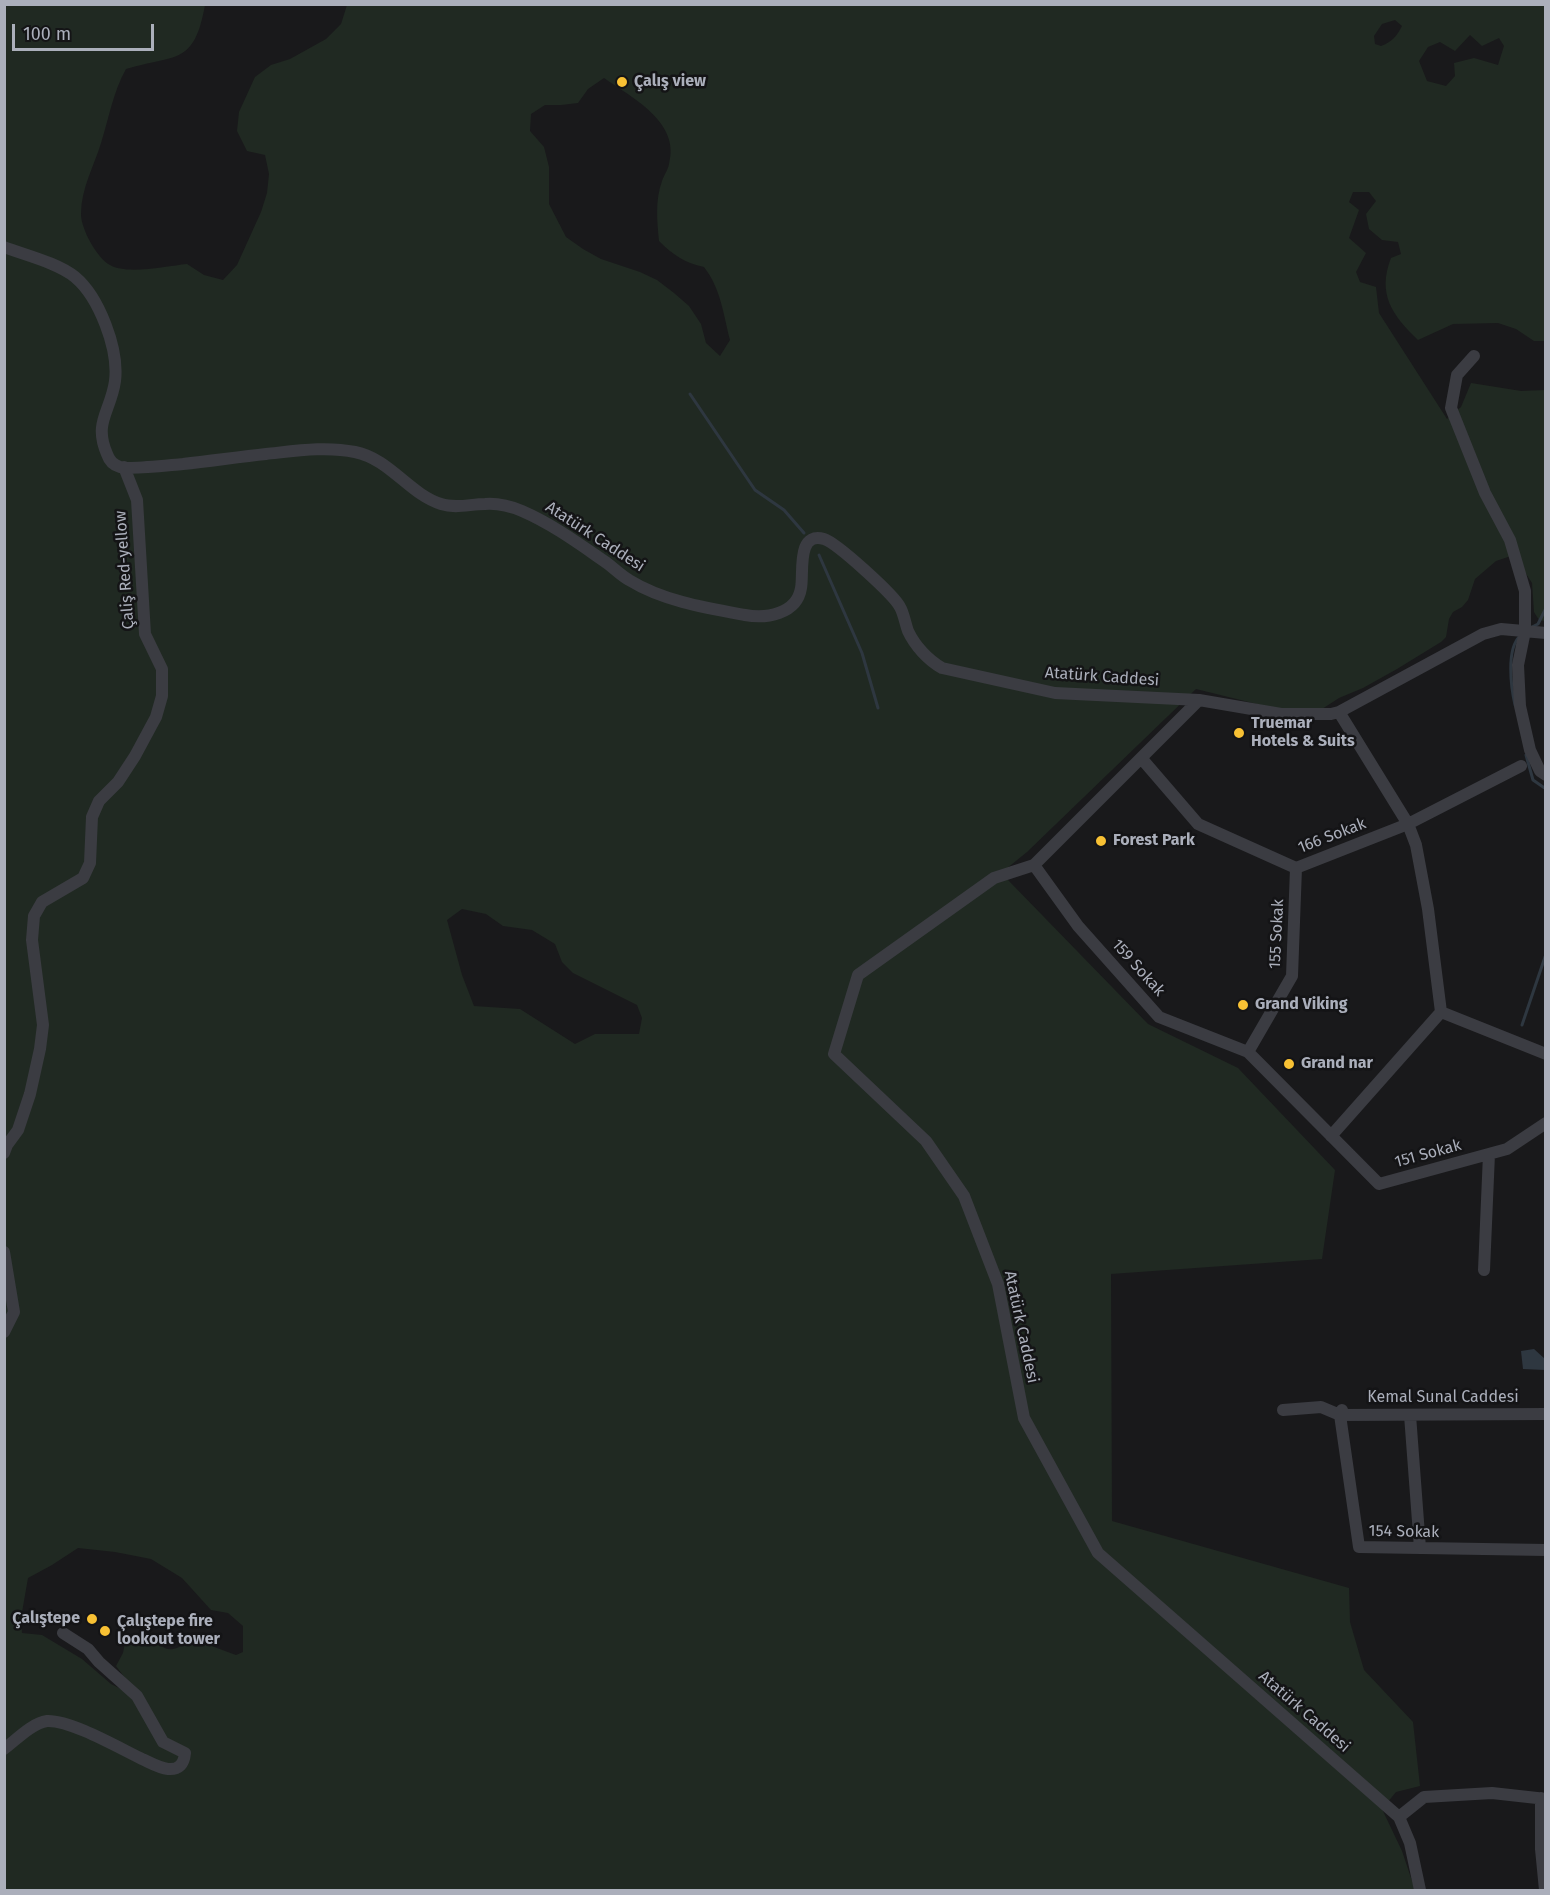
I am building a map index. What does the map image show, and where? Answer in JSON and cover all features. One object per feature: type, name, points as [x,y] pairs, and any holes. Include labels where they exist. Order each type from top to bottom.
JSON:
[{"type":"street","points":[[4,247],[67,271],[77,278],[100,313],[114,356],[115,380],[101,424],[102,442],[109,460],[124,467]]},
{"type":"street","points":[[1474,356],[1457,375],[1451,408],[1485,493],[1510,540],[1525,591],[1525,631],[1518,665],[1520,706],[1530,750],[1540,771],[1545,775]]},
{"type":"street","name":"Atatürk Caddesi","points":[[124,467],[166,466],[295,450],[356,452],[383,463],[428,498],[441,504],[455,507],[503,504],[521,511],[550,525],[629,580],[662,597],[749,615],[782,613],[792,607],[801,590],[802,561],[806,546],[813,540],[825,539],[843,550],[899,604],[909,634],[930,661],[942,668],[1055,693],[1199,700],[1281,714],[1311,715],[1340,712],[1483,634],[1501,629],[1545,633]]},
{"type":"street","name":"Çaliş Red-yellow","points":[[4,1153],[18,1130],[27,1103],[41,1037],[42,1008],[32,940],[34,916],[42,902],[83,878],[90,863],[92,817],[99,801],[118,782],[135,756],[156,717],[162,696],[162,669],[145,634],[137,500],[124,467]]},
{"type":"street","name":"Atatürk Caddesi","points":[[1199,700],[1034,865],[994,878],[858,975],[834,1054],[926,1141],[964,1196],[998,1284],[1024,1418],[1098,1553],[1399,1816]]},
{"type":"street","points":[[1248,1052],[1331,1136],[1441,1012],[1422,868],[1416,845],[1408,824],[1340,712]]},
{"type":"street","name":"166 Sokak","points":[[1142,759],[1198,824],[1296,867],[1408,824],[1521,766]]},
{"type":"street","name":"159 Sokak","points":[[1034,865],[1078,926],[1159,1017],[1248,1052]]},
{"type":"street","name":"155 Sokak","points":[[1248,1052],[1292,976],[1296,867]]},
{"type":"street","points":[[1441,1012],[1545,1054]]},
{"type":"street","name":"151 Sokak","points":[[1331,1136],[1380,1184],[1507,1149],[1545,1123]]},
{"type":"street","points":[[1484,1270],[1489,1154]]},
{"type":"street","points":[[4,1252],[14,1312],[4,1332]]},
{"type":"street","name":"Kemal Sunal Caddesi","points":[[1283,1410],[1321,1407],[1341,1412],[1410,1415],[1545,1414]]},
{"type":"street","name":"154 Sokak","points":[[1341,1412],[1359,1547],[1545,1550]]},
{"type":"street","points":[[1410,1415],[1420,1548]]},
{"type":"street","points":[[4,1749],[44,1721],[57,1722],[90,1734],[167,1769],[183,1764],[184,1753],[163,1743],[137,1696],[88,1649],[63,1633]]},
{"type":"street","points":[[1420,1890],[1410,1843],[1399,1816],[1424,1797],[1492,1793],[1543,1799],[1541,1849],[1545,1890]]},
{"type":"shaded area","points":[[5,5],[205,5],[195,39],[188,48],[170,58],[126,69],[114,96],[101,143],[85,187],[81,214],[91,242],[100,256],[110,265],[136,270],[187,264],[204,275],[223,280],[237,265],[261,212],[267,193],[269,174],[265,155],[247,151],[237,131],[239,112],[255,77],[271,65],[290,59],[326,39],[341,24],[347,5],[1545,5],[1545,341],[1534,341],[1516,329],[1498,323],[1453,324],[1418,340],[1394,313],[1390,303],[1387,293],[1387,271],[1391,258],[1401,254],[1398,242],[1382,240],[1369,229],[1366,214],[1376,201],[1369,192],[1353,192],[1349,202],[1359,210],[1349,238],[1366,253],[1356,272],[1360,282],[1376,287],[1379,313],[1447,419],[1461,407],[1471,383],[1521,391],[1545,390],[1545,621],[1539,620],[1534,612],[1532,583],[1514,555],[1496,561],[1475,579],[1468,600],[1453,612],[1449,619],[1446,637],[1441,642],[1397,669],[1322,709],[1277,709],[1196,689],[1027,852],[1006,869],[1008,880],[1148,1024],[1238,1068],[1335,1170],[1322,1259],[1111,1274],[1112,1521],[1349,1588],[1350,1622],[1364,1670],[1413,1722],[1420,1786],[1396,1792],[1382,1809],[1402,1851],[1415,1890],[5,1890]],"holes":[[[1395,20],[1402,26],[1394,38],[1381,46],[1375,44],[1374,36],[1382,24]],[[1470,35],[1482,46],[1499,38],[1504,46],[1498,65],[1474,58],[1454,63],[1455,76],[1446,86],[1427,81],[1419,61],[1428,47],[1440,42],[1455,51]],[[604,78],[640,102],[661,123],[668,136],[671,149],[669,164],[657,203],[659,241],[680,258],[704,267],[710,275],[721,302],[730,340],[720,356],[706,343],[701,324],[689,306],[657,280],[601,259],[566,237],[549,204],[549,167],[544,147],[530,131],[531,114],[545,105],[578,103],[588,89]],[[462,909],[486,914],[503,926],[532,930],[555,944],[562,962],[573,973],[637,1005],[642,1018],[639,1034],[595,1034],[575,1044],[520,1009],[474,1006],[462,975],[447,920]],[[78,1548],[151,1559],[182,1578],[211,1610],[228,1613],[243,1626],[243,1652],[236,1655],[206,1644],[189,1641],[176,1648],[167,1649],[146,1637],[133,1634],[126,1638],[123,1653],[116,1666],[125,1678],[121,1689],[111,1684],[82,1659],[42,1635],[22,1633],[21,1618],[28,1578]]]},
{"type":"shaded area","points":[[1534,1349],[1545,1359],[1545,1370],[1523,1369],[1521,1351]]},
{"type":"waterway","points":[[690,394],[755,490],[784,510],[804,533]]},
{"type":"waterway","points":[[819,555],[862,653],[878,708]]},
{"type":"waterway","points":[[1532,627],[1538,624],[1545,610]]},
{"type":"waterway","points":[[1515,705],[1511,659],[1520,636]]},
{"type":"waterway","points":[[1526,755],[1533,780],[1546,789]]},
{"type":"waterway","points":[[1522,1025],[1546,954]]},
{"type":"place","name":"Çalış view","points":[[622,82]]},
{"type":"place","name":"Truemar Hotels & Suits","points":[[1239,733]]},
{"type":"place","name":"Forest Park","points":[[1101,841]]},
{"type":"place","name":"Grand Viking","points":[[1243,1005]]},
{"type":"place","name":"Grand nar","points":[[1289,1064]]},
{"type":"place","name":"Çalıştepe","points":[[92,1619]]},
{"type":"place","name":"Çalıştepe fire lookout tower","points":[[105,1631]]}]
